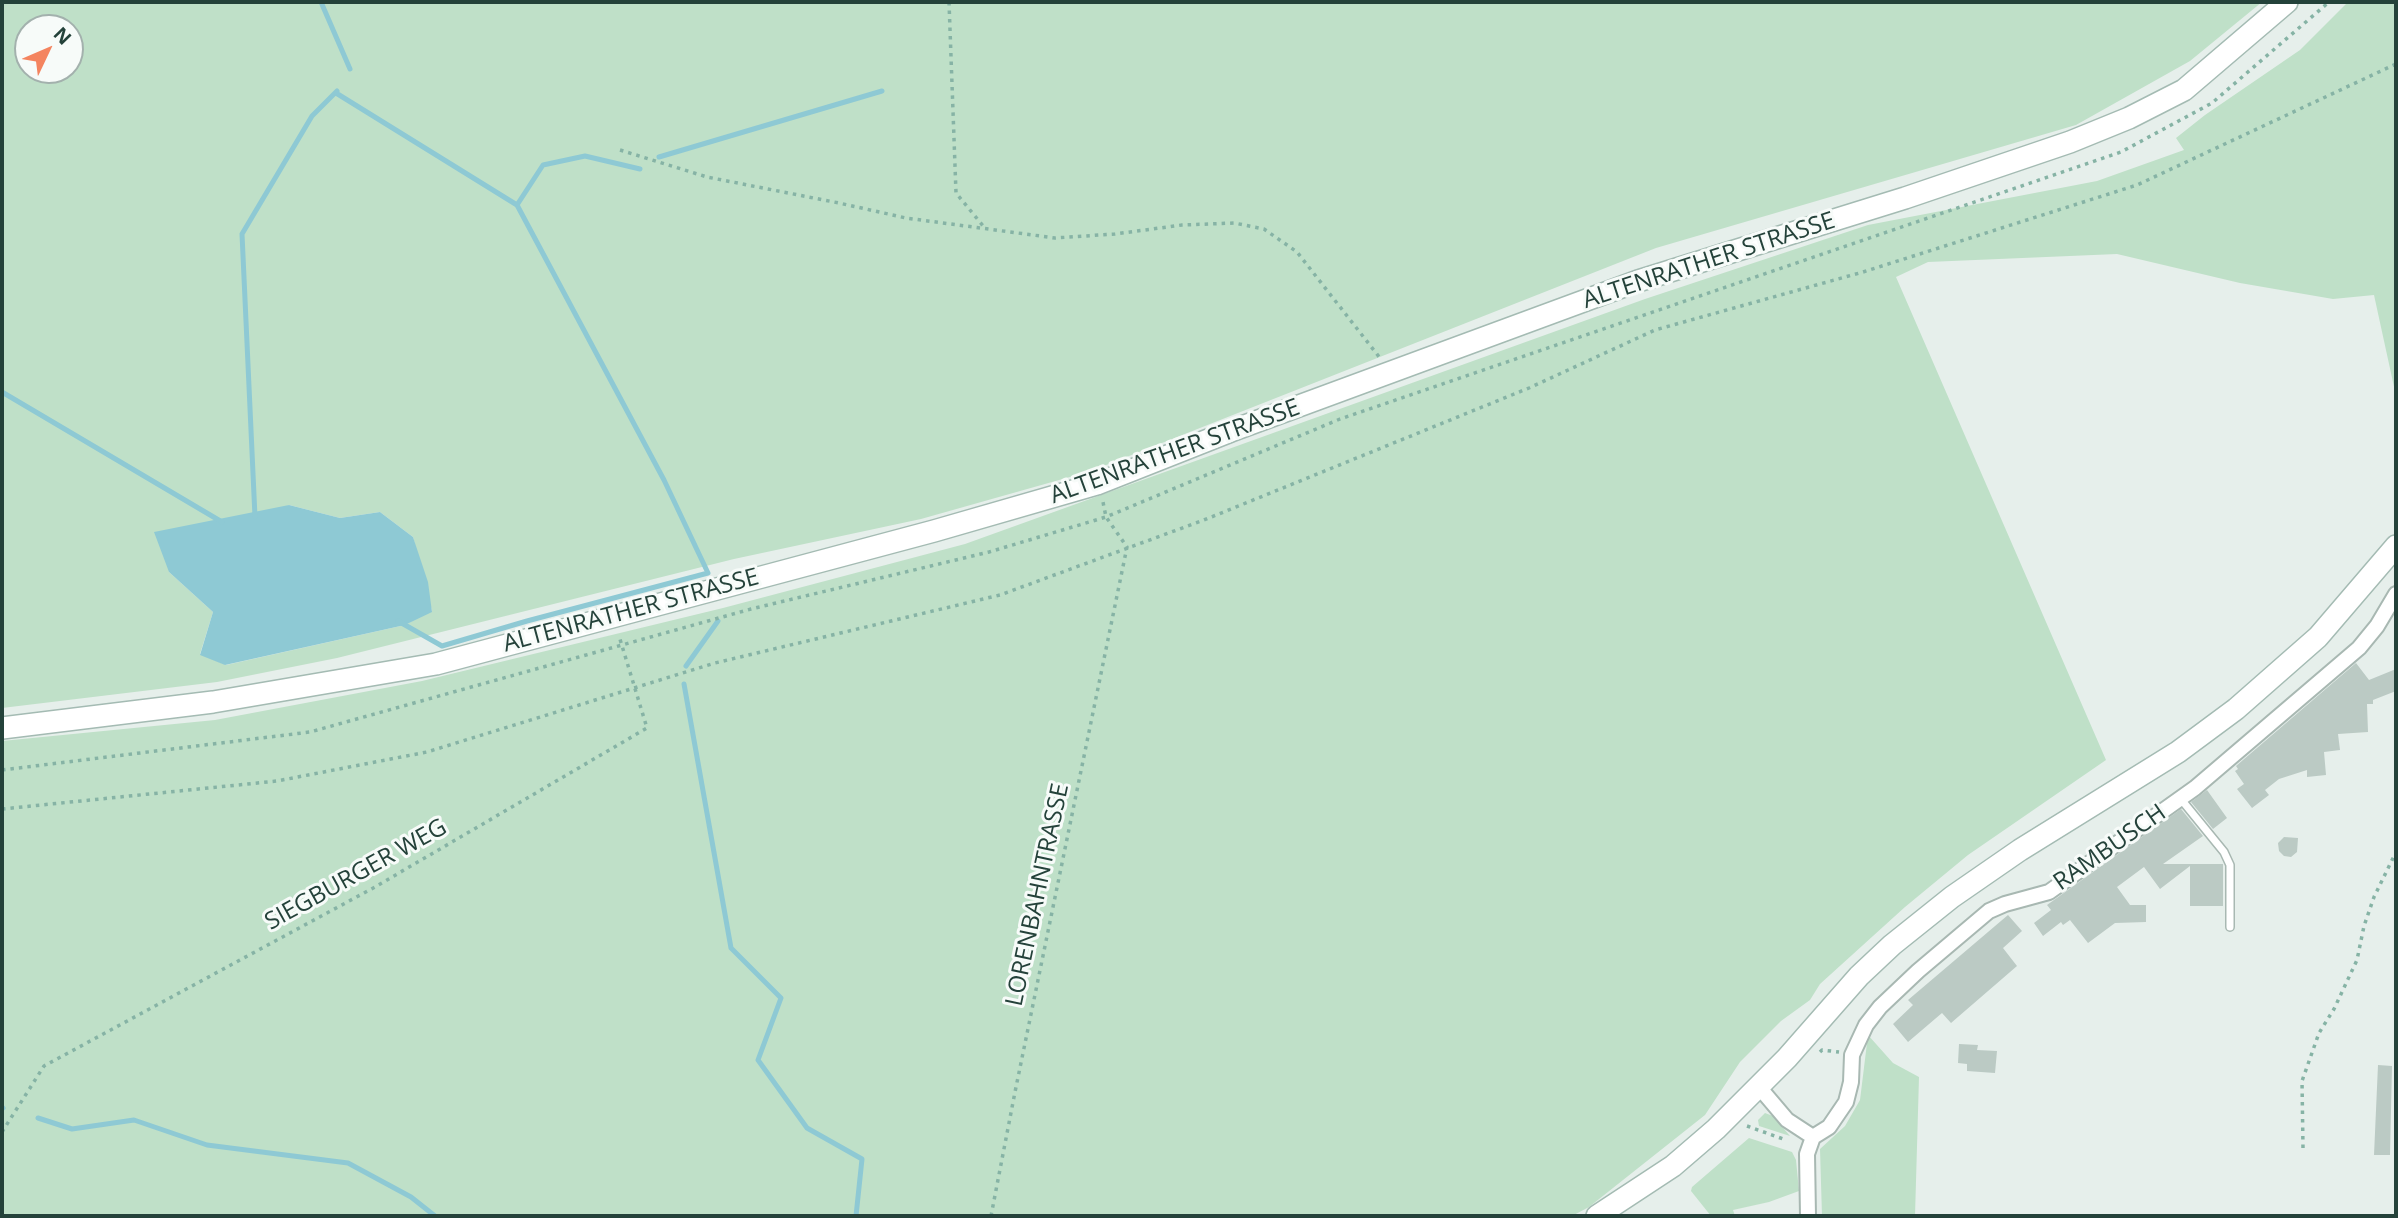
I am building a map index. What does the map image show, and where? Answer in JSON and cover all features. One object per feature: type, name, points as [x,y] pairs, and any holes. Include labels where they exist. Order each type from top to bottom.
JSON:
[{"type":"street","name":"ALTENRATHER STRASSE","points":[[2,728],[213,702],[436,664],[934,531],[1097,484],[1638,281],[1905,198],[2105,128],[2184,90],[2287,2]]},
{"type":"street","name":"RAMBUSCH","points":[[1597,1216],[1673,1166],[1765,1094],[1830,1007],[1892,945],[1952,897],[2020,850],[2168,759],[2236,709],[2318,636],[2396,546]]},
{"type":"street","name":"RAMBUSCH","points":[[1813,1137],[1829,1127],[1846,1102],[1852,1082],[1853,1055],[1866,1025],[1880,1007],[1989,911],[2049,892],[2180,798],[2359,648],[2377,626],[2396,594]]},
{"type":"street","points":[[1765,1094],[1787,1120],[1813,1137],[1807,1154],[1808,1216]]},
{"type":"lane","points":[[2180,798],[2224,852],[2230,865],[2230,927]]},
{"type":"path","points":[[949,2],[956,193],[985,229]]},
{"type":"path","points":[[2,770],[310,732],[751,609],[989,552],[1106,517],[1340,419],[2121,152],[2211,103],[2329,2]]},
{"type":"path","points":[[2,809],[277,781],[427,752],[715,663],[1000,596],[1204,520],[1529,388],[1655,330],[1863,272],[2137,185],[2396,64]]},
{"type":"path","points":[[620,150],[707,177],[906,218],[1055,238],[1208,224],[1234,223],[1264,229],[1297,252],[1392,373]]},
{"type":"path","points":[[1106,517],[1127,547]]},
{"type":"path","name":"LORENBAHNTRASSE","points":[[991,1216],[1014,1092],[1127,547]]},
{"type":"path","name":"SIEGBURGER WEG","points":[[2,1132],[44,1066],[375,887],[647,728],[611,616]]},
{"type":"path","points":[[2303,1148],[2302,1081],[2319,1033],[2334,1009],[2357,960],[2374,897],[2396,852]]},
{"type":"path","points":[[1816,1056],[1822,1049],[1853,1055]]},
{"type":"path","points":[[1739,1133],[1747,1126],[1765,1094]]},
{"type":"path","points":[[1747,1126],[1784,1139],[1807,1154]]},
{"type":"green space","points":[[2,2],[2262,2],[2190,61],[2076,125],[1656,248],[1091,471],[921,519],[734,559],[337,658],[217,682],[2,708]],"holes":[[[289,505],[340,518],[380,512],[413,537],[432,611],[405,625],[226,665],[200,654],[213,612],[169,572]]]},
{"type":"green space","points":[[2348,2],[2396,2],[2396,396],[2374,295],[2333,299],[2240,283],[2117,254],[1928,262],[1896,277],[2106,760],[1968,855],[1905,907],[1820,984],[1810,1000],[1781,1021],[1740,1062],[1705,1115],[1589,1207],[1572,1216],[2,1216],[2,741],[215,720],[422,681],[723,608],[965,544],[1645,299],[1868,225],[2097,181],[2184,150],[2176,138],[2300,50]]},
{"type":"green space","points":[[1868,1035],[1893,1063],[1919,1077],[1915,1216],[1822,1216],[1820,1149],[1845,1126],[1860,1100]]},
{"type":"green space","points":[[1765,1113],[1773,1116],[1790,1136],[1759,1126],[1758,1120]]},
{"type":"green space","points":[[1749,1138],[1792,1152],[1796,1160],[1799,1191],[1769,1202],[1733,1210],[1735,1216],[1711,1216],[1691,1191],[1692,1187]]},
{"type":"water","points":[[289,505],[340,518],[380,512],[413,537],[428,582],[432,612],[405,625],[225,665],[200,655],[213,612],[169,572],[154,532]]},
{"type":"building","points":[[2356,663],[2369,680],[2396,669],[2396,691],[2373,700],[2373,704],[2367,704],[2368,732],[2338,734],[2340,750],[2324,752],[2326,775],[2307,777],[2307,770],[2279,779],[2265,790],[2269,795],[2252,808],[2237,789],[2244,784],[2235,771],[2238,769],[2236,766]]},
{"type":"building","points":[[2207,790],[2227,818],[2213,829],[2191,802]]},
{"type":"building","points":[[2181,809],[2203,836],[2163,864],[2223,864],[2223,906],[2190,906],[2190,866],[2160,889],[2144,867],[2117,887],[2130,905],[2146,905],[2146,922],[2115,923],[2088,943],[2070,920],[2063,925],[2061,922],[2043,936],[2034,923],[2051,910],[2047,905]]},
{"type":"building","points":[[2284,837],[2298,838],[2297,852],[2291,857],[2284,856],[2279,851],[2278,843]]},
{"type":"building","points":[[2008,915],[2022,931],[2003,948],[2017,966],[1951,1023],[1942,1013],[1908,1042],[1893,1024],[1913,1005],[1908,1000]]},
{"type":"building","points":[[1959,1044],[1978,1045],[1977,1050],[1997,1051],[1995,1073],[1967,1071],[1967,1064],[1958,1063]]},
{"type":"building","points":[[2378,1065],[2392,1066],[2390,1155],[2374,1155]]},
{"type":"waterway","points":[[321,2],[350,69]]},
{"type":"waterway","points":[[255,517],[242,234],[312,116],[337,91]]},
{"type":"waterway","points":[[659,157],[882,91]]},
{"type":"waterway","points":[[336,93],[517,205],[664,480],[708,573],[442,646],[398,621]]},
{"type":"waterway","points":[[517,205],[543,165],[585,156],[640,169]]},
{"type":"waterway","points":[[2,392],[222,522]]},
{"type":"waterway","points":[[686,666],[718,621]]},
{"type":"waterway","points":[[684,684],[731,948],[781,998],[758,1060],[807,1128],[862,1159],[856,1216]]},
{"type":"waterway","points":[[38,1118],[72,1129],[134,1120],[207,1145],[348,1163],[411,1197],[435,1216]]}]
